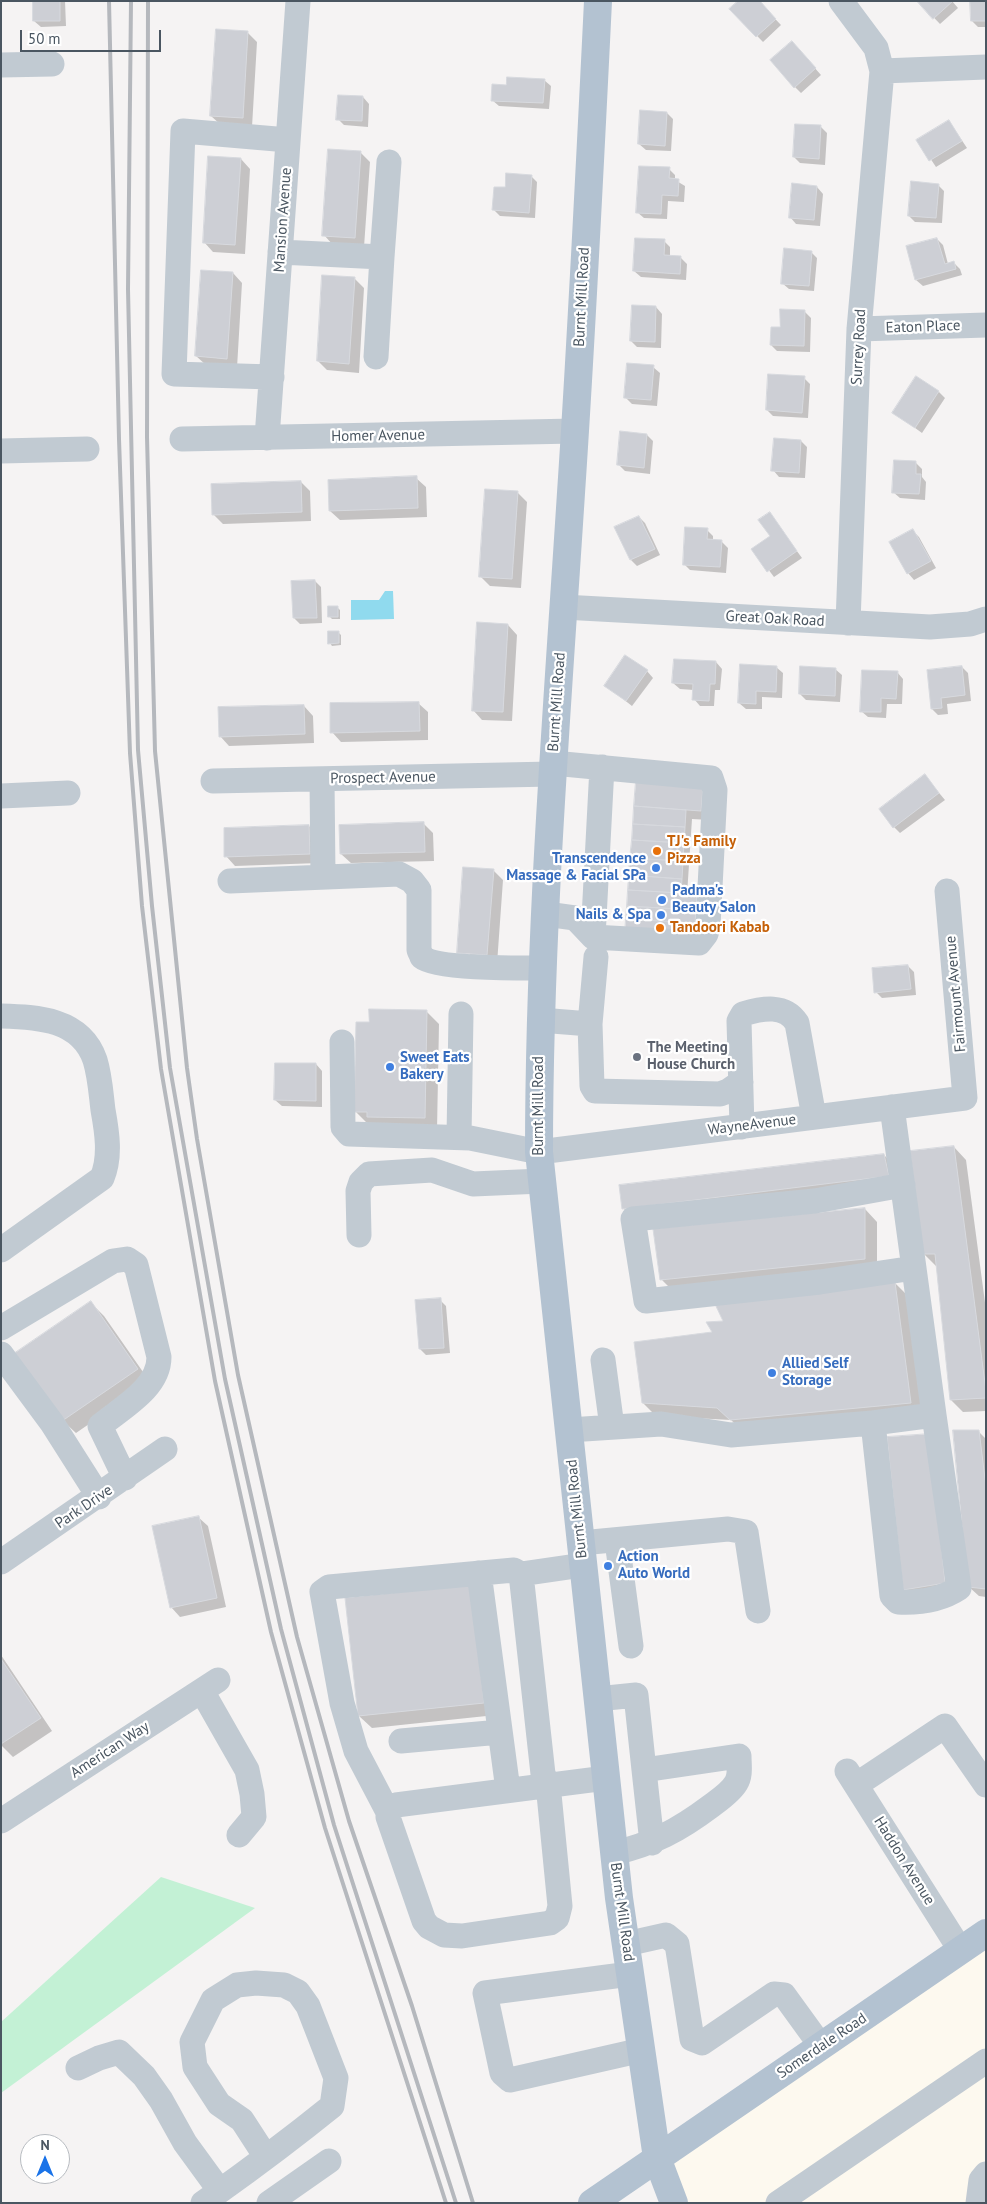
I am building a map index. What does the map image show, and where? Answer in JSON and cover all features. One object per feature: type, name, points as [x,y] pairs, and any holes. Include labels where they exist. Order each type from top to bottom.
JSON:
[{"type":"main road","name":"Burnt Mill Road","points":[[598,1],[540,1020],[539,1152],[614,1853],[658,2158],[674,2203]]},
{"type":"main road","name":"Somerdale Road","points":[[592,2203],[986,1933]]},
{"type":"street","name":"Mansion Avenue","points":[[267,438],[298,1]]},
{"type":"street","points":[[841,1],[876,48],[882,70],[986,67]]},
{"type":"street","points":[[1,65],[52,64]]},
{"type":"street","name":"Surrey Road","points":[[848,624],[859,329],[882,70]]},
{"type":"street","points":[[272,377],[174,374],[183,131],[288,140]]},
{"type":"street","points":[[376,357],[389,162]]},
{"type":"street","points":[[280,252],[382,257]]},
{"type":"street","name":"Eaton Place","points":[[859,329],[986,325]]},
{"type":"street","name":"Homer Avenue","points":[[182,438],[267,438],[575,431]]},
{"type":"street","points":[[1,451],[87,449]]},
{"type":"street","name":"Great Oak Road","points":[[564,607],[930,627],[970,624],[986,619]]},
{"type":"street","points":[[602,767],[590,1024],[592,1086],[595,1091],[720,1094],[741,1082]]},
{"type":"street","name":"Prospect Avenue","points":[[213,781],[322,779],[602,767],[711,778],[715,790],[706,934],[698,943],[594,947]]},
{"type":"street","points":[[322,779],[323,876]]},
{"type":"street","points":[[1,796],[68,793]]},
{"type":"street","points":[[230,881],[399,874],[412,881],[419,890],[418,950],[422,957],[432,961],[476,966],[543,968]]},
{"type":"street","name":"Fairmount Avenue","points":[[947,891],[965,1098]]},
{"type":"street","points":[[546,914],[575,918],[594,947]]},
{"type":"street","points":[[742,1126],[739,1021],[744,1014],[749,1012],[782,1009],[791,1014],[797,1023],[814,1118]]},
{"type":"street","points":[[459,1137],[461,1014]]},
{"type":"street","points":[[1,1016],[48,1019],[68,1027],[88,1044],[95,1061],[106,1123],[108,1150],[106,1168],[102,1178],[1,1250]]},
{"type":"street","points":[[540,1020],[590,1024]]},
{"type":"street","name":"WayneAvenue","points":[[342,1042],[343,1128],[353,1135],[470,1138],[539,1152],[965,1098]]},
{"type":"street","points":[[873,1423],[892,1596],[898,1602],[911,1603],[947,1596],[959,1588],[892,1107]]},
{"type":"street","points":[[359,1235],[358,1191],[361,1182],[369,1174],[432,1170],[473,1184],[542,1181]]},
{"type":"street","points":[[903,1186],[815,1200],[633,1219],[646,1301],[820,1282],[914,1268]]},
{"type":"street","points":[[1,1328],[113,1261],[127,1259],[136,1265],[159,1357],[159,1370],[153,1382],[100,1426],[125,1478]]},
{"type":"street","points":[[1,1354],[52,1423],[99,1497]]},
{"type":"street","points":[[603,1360],[612,1428]]},
{"type":"street","points":[[568,1430],[661,1424],[731,1435],[873,1423],[934,1415]]},
{"type":"street","name":"Park Drive","points":[[1,1562],[99,1497],[165,1449]]},
{"type":"street","points":[[522,1574],[543,1774],[548,1784],[560,1906],[557,1918],[550,1923],[462,1936],[444,1935],[429,1927],[424,1921],[388,1817],[388,1812],[356,1751],[342,1703],[322,1592],[329,1587],[479,1573],[514,1570],[522,1574],[617,1541],[728,1529],[746,1532],[758,1612]]},
{"type":"street","points":[[617,1541],[631,1646]]},
{"type":"street","points":[[479,1573],[508,1790]]},
{"type":"street","name":"American Way","points":[[1,1821],[210,1686],[247,1770],[252,1794],[254,1817],[239,1835]]},
{"type":"street","points":[[597,1699],[636,1696],[652,1843]]},
{"type":"street","name":"Haddon Avenue","points":[[961,1951],[852,1778],[945,1726],[986,1786]]},
{"type":"street","points":[[401,1741],[500,1732]]},
{"type":"street","points":[[614,1853],[652,1843],[694,1819],[722,1797],[736,1783],[739,1774],[739,1756],[644,1770]]},
{"type":"street","points":[[388,1812],[396,1804],[606,1778]]},
{"type":"street","points":[[626,1944],[666,1935],[677,1944],[692,2039],[702,2043],[774,1994],[784,1995],[821,2046]]},
{"type":"street","points":[[630,1974],[485,1993],[502,2073],[510,2080],[642,2050]]},
{"type":"street","points":[[78,2068],[99,2058],[120,2052],[144,2076],[161,2100],[212,2197],[266,2157],[332,2106],[336,2078],[308,2006],[298,1992],[284,1985],[256,1982],[237,1985],[213,2000],[192,2042],[195,2067],[220,2104],[242,2120],[266,2157]]},
{"type":"street","points":[[778,2203],[986,2061]]},
{"type":"street","points":[[269,2203],[329,2161]]},
{"type":"street","points":[[978,2203],[981,2180],[986,2174]]},
{"type":"shaded area","points":[[986,1933],[986,2203],[674,2203],[657,2158]]},
{"type":"green space","points":[[161,1877],[255,1908],[1,2093],[1,2022]]},
{"type":"water","points":[[385,591],[393,591],[394,619],[351,620],[351,600],[379,600]]},
{"type":"building","points":[[33,1],[60,1],[60,21],[33,21]]},
{"type":"building","points":[[738,1],[760,1],[776,19],[756,37],[729,9]]},
{"type":"building","points":[[917,1],[953,1],[933,19]]},
{"type":"building","points":[[970,1],[986,1],[986,21],[971,21]]},
{"type":"building","points":[[216,29],[248,31],[243,118],[210,116]]},
{"type":"building","points":[[792,41],[816,68],[794,88],[770,60]]},
{"type":"building","points":[[507,77],[545,79],[543,103],[491,101],[492,84],[506,85]]},
{"type":"building","points":[[338,95],[363,96],[362,121],[336,120]]},
{"type":"building","points":[[640,110],[667,112],[665,146],[638,144]]},
{"type":"building","points":[[949,120],[962,141],[929,161],[916,140]]},
{"type":"building","points":[[795,124],[821,125],[819,159],[793,157]]},
{"type":"building","points":[[328,149],[361,151],[355,238],[322,236]]},
{"type":"building","points":[[208,156],[241,158],[235,245],[203,243]]},
{"type":"building","points":[[639,166],[670,167],[669,178],[679,179],[678,196],[662,195],[661,214],[636,213]]},
{"type":"building","points":[[506,173],[532,175],[529,213],[492,210],[494,187],[505,187]]},
{"type":"building","points":[[911,181],[939,184],[936,218],[908,216]]},
{"type":"building","points":[[792,183],[817,186],[814,220],[789,218]]},
{"type":"building","points":[[635,238],[665,239],[664,255],[681,256],[680,274],[633,271]]},
{"type":"building","points":[[937,238],[945,264],[954,261],[956,269],[915,280],[906,246]]},
{"type":"building","points":[[784,248],[812,251],[809,286],[781,284]]},
{"type":"building","points":[[201,270],[233,272],[227,359],[195,356]]},
{"type":"building","points":[[322,275],[355,277],[349,364],[317,361]]},
{"type":"building","points":[[632,305],[656,306],[655,342],[630,341]]},
{"type":"building","points":[[780,309],[805,310],[804,346],[770,345],[771,327],[780,327]]},
{"type":"building","points":[[627,363],[654,365],[651,400],[624,398]]},
{"type":"building","points":[[768,374],[805,376],[802,413],[766,410]]},
{"type":"building","points":[[916,376],[939,391],[915,428],[892,413]]},
{"type":"building","points":[[620,431],[647,434],[644,468],[617,465]]},
{"type":"building","points":[[774,438],[801,440],[799,473],[771,471]]},
{"type":"building","points":[[894,460],[916,461],[916,474],[921,474],[919,494],[892,493]]},
{"type":"building","points":[[417,476],[418,508],[329,511],[328,480]]},
{"type":"building","points":[[301,481],[302,512],[212,515],[211,484]]},
{"type":"building","points":[[485,489],[518,491],[512,579],[479,577]]},
{"type":"building","points":[[770,512],[797,551],[767,572],[751,549],[770,536],[758,520]]},
{"type":"building","points":[[639,516],[655,549],[630,560],[614,527]]},
{"type":"building","points":[[685,527],[708,528],[707,539],[722,540],[720,567],[683,565]]},
{"type":"building","points":[[913,529],[931,561],[907,574],[889,542]]},
{"type":"building","points":[[315,580],[317,618],[293,618],[291,581]]},
{"type":"building","points":[[328,606],[338,606],[338,617],[328,617]]},
{"type":"building","points":[[477,622],[508,624],[503,712],[472,711]]},
{"type":"building","points":[[328,631],[339,631],[339,643],[328,644]]},
{"type":"building","points":[[625,655],[648,670],[626,701],[604,686]]},
{"type":"building","points":[[674,659],[716,661],[715,684],[710,684],[709,701],[692,700],[693,684],[672,683]]},
{"type":"building","points":[[740,664],[777,666],[776,692],[756,691],[756,704],[738,703]]},
{"type":"building","points":[[800,666],[836,668],[835,696],[799,694]]},
{"type":"building","points":[[962,666],[965,695],[941,698],[942,708],[931,709],[927,670]]},
{"type":"building","points":[[862,670],[898,671],[896,699],[881,698],[881,712],[860,712]]},
{"type":"building","points":[[419,702],[420,731],[330,733],[330,703]]},
{"type":"building","points":[[304,705],[305,734],[219,737],[218,707]]},
{"type":"building","points":[[925,774],[939,793],[893,828],[879,809]]},
{"type":"building","points":[[636,781],[703,786],[701,811],[634,806]]},
{"type":"building","points":[[634,806],[686,810],[685,827],[633,824]]},
{"type":"building","points":[[424,822],[425,852],[340,854],[339,825]]},
{"type":"building","points":[[633,824],[685,827],[684,843],[632,840]]},
{"type":"building","points":[[309,825],[310,854],[224,857],[224,828]]},
{"type":"building","name":"TJ's Family Pizza","points":[[632,840],[684,843],[683,861],[630,858]]},
{"type":"building","name":"Transcendence Massage & Facial SPa","points":[[630,858],[683,861],[682,879],[629,875]]},
{"type":"building","points":[[463,867],[494,869],[487,955],[457,953]]},
{"type":"building","points":[[629,875],[682,879],[681,893],[628,890]]},
{"type":"building","name":"Padma's Beauty Salon","points":[[628,890],[697,894],[696,910],[627,906]]},
{"type":"building","name":"Nails & Spa","points":[[627,906],[696,910],[695,923],[626,919]]},
{"type":"building","name":"Tandoori Kabab","points":[[626,919],[695,923],[694,937],[625,932]]},
{"type":"building","points":[[908,965],[911,989],[874,993],[872,968]]},
{"type":"building","name":"Sweet Eats Bakery","points":[[369,1009],[427,1010],[425,1118],[367,1117],[367,1112],[354,1112],[356,1022],[369,1022]]},
{"type":"building","points":[[275,1063],[316,1063],[316,1101],[274,1100]]},
{"type":"building","points":[[954,1146],[986,1398],[950,1400],[935,1254],[923,1254],[910,1151]]},
{"type":"building","points":[[884,1154],[889,1176],[622,1209],[619,1185]]},
{"type":"building","points":[[865,1208],[865,1259],[660,1280],[653,1229]]},
{"type":"building","name":"Allied Self Storage","points":[[895,1282],[911,1403],[730,1420],[717,1408],[642,1403],[634,1342],[712,1332],[706,1322],[723,1321],[714,1302]]},
{"type":"building","points":[[441,1298],[444,1348],[419,1349],[415,1300]]},
{"type":"building","points":[[91,1301],[138,1369],[62,1421],[15,1353]]},
{"type":"building","points":[[953,1430],[979,1430],[986,1487],[986,1589],[968,1587]]},
{"type":"building","points":[[930,1434],[945,1583],[903,1590],[887,1437]]},
{"type":"building","points":[[199,1516],[217,1598],[170,1608],[152,1526]]},
{"type":"building","points":[[471,1585],[484,1703],[358,1716],[345,1598]]},
{"type":"building","points":[[1,1659],[41,1718],[1,1744]]},
{"type":"railway","points":[[109,1],[119,439],[130,753],[142,906],[161,1069],[215,1381],[271,1632],[325,1828],[446,2203]]},
{"type":"railway","points":[[131,1],[128,289],[138,750],[152,906],[170,1068],[225,1379],[281,1629],[334,1825],[456,2203]]},
{"type":"railway","points":[[148,1],[147,437],[155,751],[187,1068],[197,1139],[238,1375],[297,1637],[349,1821],[412,2006],[473,2203]]},
{"type":"place","name":"TJ's Family Pizza","points":[[657,851]]},
{"type":"place","name":"Transcendence Massage & Facial SPa","points":[[656,868]]},
{"type":"place","name":"Padma's Beauty Salon","points":[[662,900]]},
{"type":"place","name":"Nails & Spa","points":[[661,915]]},
{"type":"place","name":"Tandoori Kabab","points":[[660,928]]},
{"type":"place","name":"The Meeting House Church","points":[[637,1057]]},
{"type":"place","name":"Sweet Eats Bakery","points":[[390,1067]]},
{"type":"place","name":"Allied Self Storage","points":[[772,1373]]},
{"type":"place","name":"Action Auto World","points":[[608,1566]]}]
